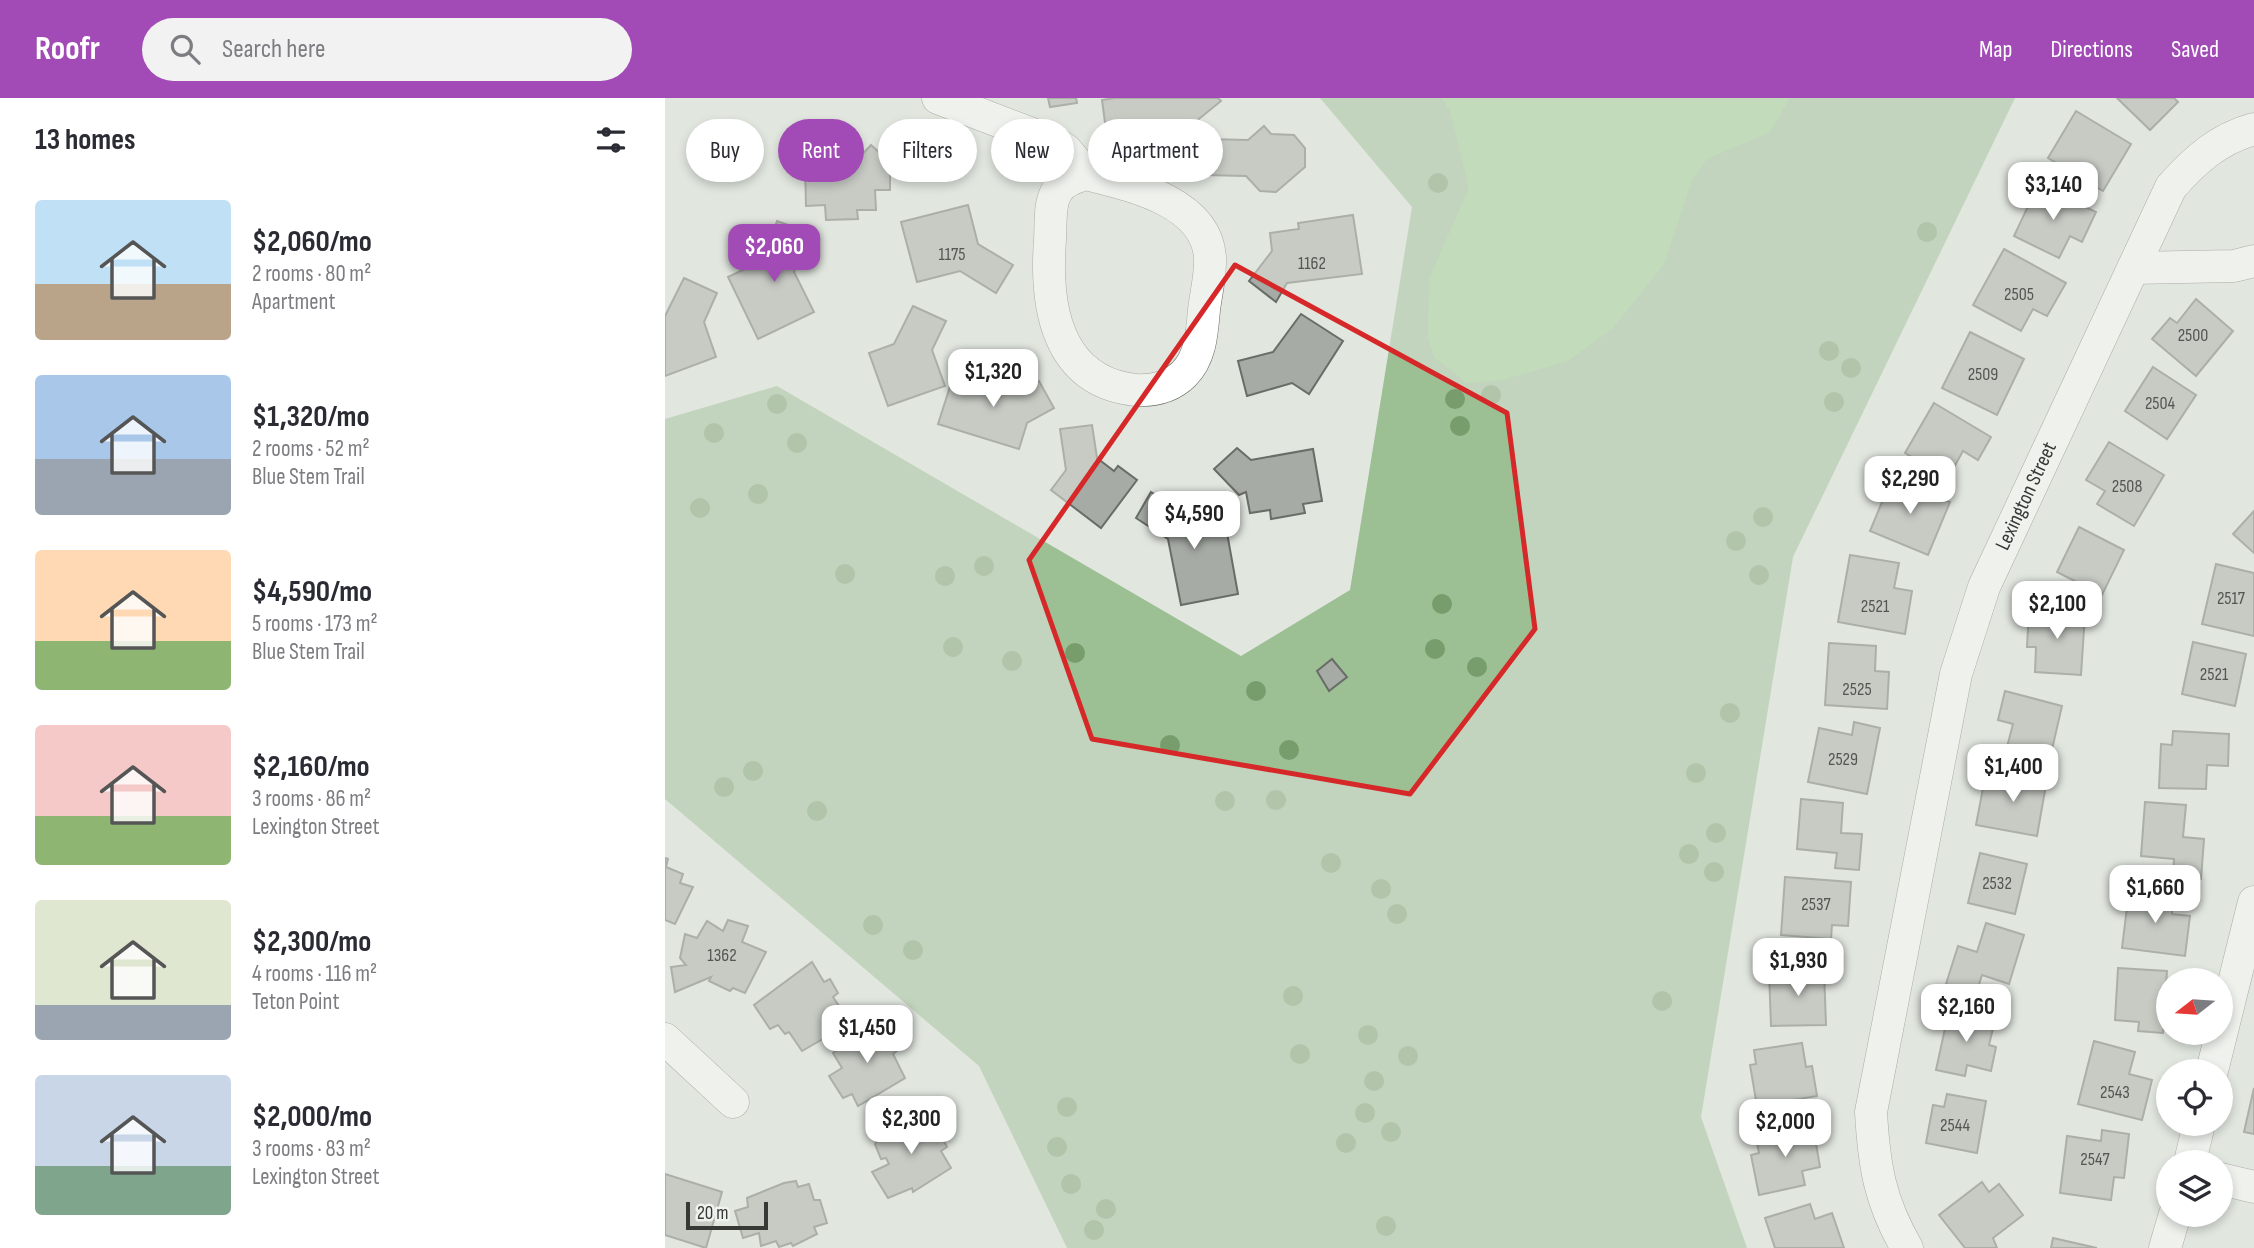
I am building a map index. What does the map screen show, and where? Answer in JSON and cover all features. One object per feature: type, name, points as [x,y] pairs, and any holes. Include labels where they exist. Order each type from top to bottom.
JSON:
[{"type":"street","points":[[938,98],[1053,142],[1066,150],[1086,174],[1158,197],[1182,209],[1203,234],[1210,256],[1200,347],[1187,371],[1175,382],[1160,389],[1118,388],[1084,370],[1064,345],[1052,316],[1049,251],[1056,193],[1070,179],[1086,174]]},
{"type":"street","name":"Lexington Street","points":[[1907,1248],[1889,1218],[1874,1166],[1871,1112],[1956,674],[1984,587],[2171,187],[2199,156],[2235,134],[2254,129]]},
{"type":"street","points":[[2133,268],[2234,266],[2254,261]]},
{"type":"street","points":[[2215,1059],[2254,902]]},
{"type":"street","points":[[665,1039],[733,1102]]},
{"type":"street","points":[[2233,1182],[2254,1187]]},
{"type":"street","points":[[2165,1248],[2171,1227]]},
{"type":"highlighted area","points":[[1235,265],[1507,413],[1535,629],[1410,794],[1092,739],[1029,560]]},
{"type":"shaded area","points":[[1320,98],[2015,98],[1793,557],[1701,1117],[1747,1248],[1067,1248],[979,1066],[665,799],[665,419],[777,386],[1241,656],[1350,590],[1412,207]]},
{"type":"shaded area","points":[[1442,98],[1790,98],[1770,132],[1707,159],[1692,180],[1664,264],[1613,328],[1568,361],[1502,380],[1467,383],[1434,357],[1428,338],[1429,279],[1469,188],[1450,111]]},
{"type":"building","points":[[1048,98],[1076,98],[1077,103],[1050,107]]},
{"type":"building","points":[[1218,98],[1221,101],[1199,119],[1105,119],[1102,100]]},
{"type":"building","points":[[2117,98],[2174,98],[2178,102],[2150,130]]},
{"type":"building","points":[[2076,111],[2131,144],[2103,191],[2048,158]]},
{"type":"building","points":[[1264,126],[1271,134],[1294,135],[1305,148],[1305,167],[1276,192],[1260,191],[1246,176],[1223,175],[1223,139],[1248,140]]},
{"type":"building","points":[[871,145],[878,151],[878,182],[890,182],[890,190],[875,190],[876,210],[857,210],[858,219],[826,220],[825,205],[806,206],[805,182],[864,182],[864,153]]},
{"type":"building","points":[[2038,185],[2096,212],[2082,242],[2070,236],[2059,258],[2014,236]]},
{"type":"building","points":[[968,205],[978,244],[1013,265],[996,293],[960,271],[917,282],[901,222]]},
{"type":"building","points":[[1353,215],[1362,274],[1287,283],[1276,302],[1249,281],[1272,251],[1270,233],[1299,229],[1298,223]]},
{"type":"building","points":[[777,221],[808,232],[794,272],[814,312],[758,339],[728,277],[764,260]]},
{"type":"building","points":[[2004,249],[2066,283],[2047,316],[2033,309],[2021,331],[1973,305]]},
{"type":"building","points":[[684,278],[717,293],[704,322],[716,357],[665,376],[665,316]]},
{"type":"building","points":[[2196,299],[2233,331],[2196,376],[2152,339],[2170,318],[2177,323]]},
{"type":"building","points":[[913,306],[946,321],[932,350],[945,386],[888,406],[869,353],[894,344]]},
{"type":"building","points":[[1301,314],[1343,341],[1309,394],[1292,383],[1247,396],[1238,361],[1273,352]]},
{"type":"building","points":[[1970,332],[2024,359],[1997,415],[1942,388]]},
{"type":"building","points":[[2153,367],[2196,395],[2167,439],[2125,411]]},
{"type":"building","points":[[955,371],[1020,391],[1039,381],[1054,408],[1027,423],[1019,449],[938,424]]},
{"type":"building","points":[[1934,403],[1991,437],[1978,460],[1963,451],[1948,478],[1905,453]]},
{"type":"building","points":[[1092,425],[1097,458],[1114,471],[1118,466],[1137,480],[1101,528],[1051,490],[1066,470],[1060,429]]},
{"type":"building","points":[[2109,442],[2164,475],[2134,526],[2097,504],[2105,491],[2086,480]]},
{"type":"building","points":[[1237,448],[1251,460],[1313,449],[1322,501],[1303,504],[1305,513],[1271,519],[1270,510],[1250,513],[1246,492],[1239,495],[1214,469]]},
{"type":"building","points":[[1892,478],[1950,502],[1928,555],[1870,531]]},
{"type":"building","points":[[1151,492],[1188,514],[1190,522],[1224,516],[1238,594],[1181,605],[1168,539],[1136,518]]},
{"type":"building","points":[[2254,511],[2254,553],[2233,534]]},
{"type":"building","points":[[2079,527],[2124,550],[2102,595],[2057,572]]},
{"type":"building","points":[[1850,555],[1899,563],[1894,588],[1912,591],[1905,634],[1838,622]]},
{"type":"building","points":[[2216,564],[2254,573],[2254,636],[2202,624]]},
{"type":"building","points":[[2029,610],[2085,614],[2081,675],[2035,672],[2036,647],[2027,647]]},
{"type":"building","points":[[2193,642],[2246,654],[2235,706],[2182,694]]},
{"type":"building","points":[[1829,643],[1876,646],[1875,671],[1889,672],[1887,709],[1825,705]]},
{"type":"building","points":[[1332,659],[1347,677],[1329,691],[1317,671]]},
{"type":"building","points":[[2005,691],[2062,706],[2050,758],[2007,747],[2013,724],[1998,720]]},
{"type":"building","points":[[1854,722],[1880,728],[1867,794],[1808,782],[1819,728],[1852,735]]},
{"type":"building","points":[[2173,731],[2229,734],[2228,766],[2207,765],[2206,789],[2159,788],[2161,744],[2172,745]]},
{"type":"building","points":[[2006,771],[2047,779],[2037,836],[1976,825],[1984,783],[2003,787]]},
{"type":"building","points":[[1801,799],[1843,803],[1841,833],[1862,834],[1859,870],[1835,868],[1837,853],[1797,849]]},
{"type":"building","points":[[2145,802],[2186,805],[2183,837],[2204,839],[2201,879],[2173,877],[2174,859],[2141,856]]},
{"type":"building","points":[[1980,853],[2027,864],[2015,914],[1968,903]]},
{"type":"building","points":[[665,858],[668,859],[666,867],[683,874],[680,883],[693,887],[675,924],[665,920]]},
{"type":"building","points":[[1785,877],[1851,882],[1848,926],[1832,925],[1831,939],[1781,935]]},
{"type":"building","points":[[2129,891],[2173,896],[2172,914],[2190,916],[2185,956],[2122,948]]},
{"type":"building","points":[[728,920],[748,926],[742,942],[766,952],[745,993],[733,988],[730,991],[709,981],[711,977],[675,992],[671,967],[686,965],[680,958],[685,934],[697,938],[707,921],[723,931]]},
{"type":"building","points":[[1986,923],[2024,935],[2009,984],[1982,975],[1976,994],[1946,984],[1958,946],[1977,952]]},
{"type":"building","points":[[812,962],[824,982],[830,979],[838,993],[833,997],[843,1012],[823,1027],[828,1036],[802,1051],[789,1032],[785,1034],[778,1025],[770,1029],[754,1005]]},
{"type":"building","points":[[2118,968],[2156,970],[2156,1032],[2138,1031],[2139,1022],[2115,1020]]},
{"type":"building","points":[[1824,970],[1826,1025],[1771,1026],[1769,972]]},
{"type":"building","points":[[1949,1010],[1995,1020],[1989,1045],[1996,1047],[1991,1071],[1967,1065],[1965,1076],[1936,1070]]},
{"type":"building","points":[[873,1022],[882,1036],[889,1032],[899,1049],[893,1054],[905,1078],[858,1106],[852,1094],[843,1098],[829,1076],[842,1068],[833,1053]]},
{"type":"building","points":[[2094,1041],[2135,1052],[2129,1074],[2152,1080],[2142,1120],[2078,1104]]},
{"type":"building","points":[[1802,1043],[1806,1067],[1812,1066],[1817,1096],[1757,1106],[1750,1065],[1756,1064],[1754,1050]]},
{"type":"building","points":[[2254,1088],[2254,1134],[2244,1132]]},
{"type":"building","points":[[1947,1094],[1986,1101],[1977,1153],[1926,1143],[1933,1105],[1944,1107]]},
{"type":"building","points":[[923,1110],[934,1132],[938,1130],[947,1147],[941,1151],[951,1168],[913,1192],[912,1188],[888,1198],[872,1172],[889,1164],[886,1158],[881,1159],[875,1144],[879,1138],[901,1126],[901,1122]]},
{"type":"building","points":[[1813,1126],[1820,1167],[1802,1171],[1805,1185],[1759,1195],[1751,1155],[1759,1153],[1756,1137]]},
{"type":"building","points":[[2102,1130],[2129,1134],[2124,1178],[2114,1177],[2111,1200],[2060,1193],[2067,1136],[2101,1141]]},
{"type":"building","points":[[665,1174],[722,1192],[706,1248],[665,1235]]},
{"type":"building","points":[[796,1181],[798,1187],[809,1184],[814,1200],[820,1200],[827,1223],[814,1227],[817,1234],[793,1246],[791,1243],[779,1247],[776,1241],[761,1246],[759,1233],[743,1238],[735,1211],[748,1207],[747,1198]]},
{"type":"building","points":[[1982,1182],[1989,1192],[1999,1184],[2023,1215],[1993,1238],[1997,1248],[1965,1248],[1939,1215]]},
{"type":"building","points":[[1810,1204],[1815,1219],[1832,1213],[1844,1248],[1775,1248],[1765,1218]]},
{"type":"building","points":[[2053,1238],[2097,1248],[2051,1248]]}]
